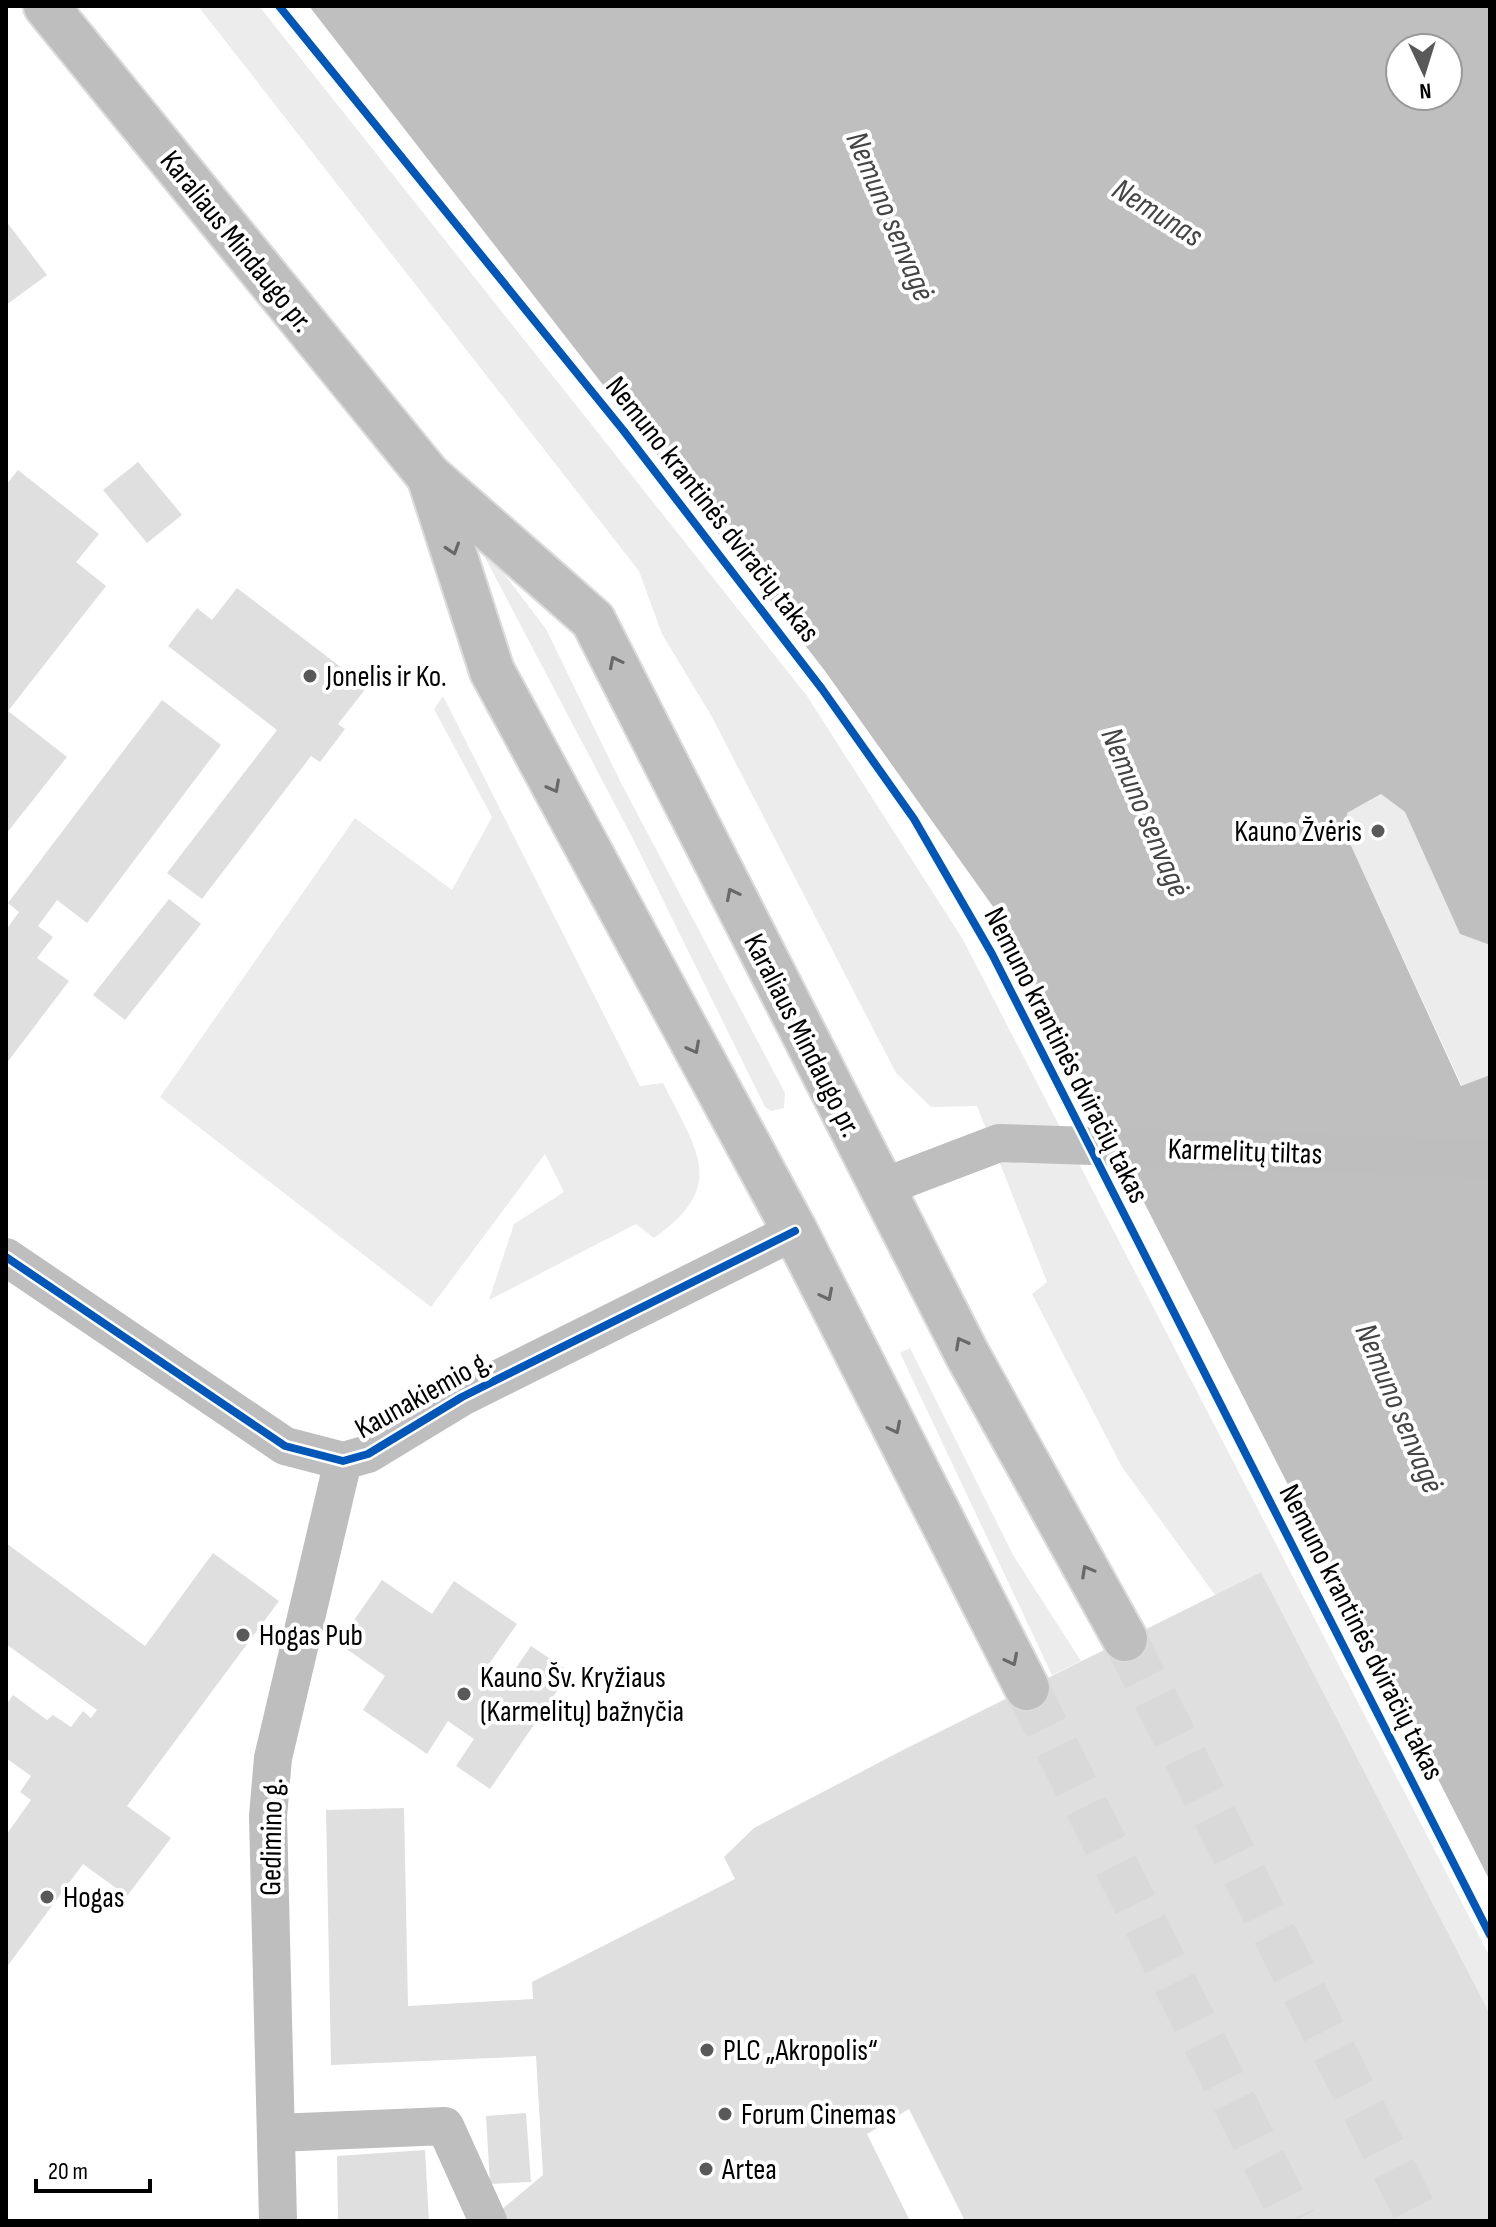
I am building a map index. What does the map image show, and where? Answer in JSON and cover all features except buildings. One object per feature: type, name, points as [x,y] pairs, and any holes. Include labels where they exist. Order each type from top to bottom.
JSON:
[{"type":"main road","name":"Karaliaus Mindaugo pr.","points":[[46,6],[428,475],[593,620],[967,1354],[1125,1639]]},
{"type":"main road","name":"Karaliaus Mindaugo pr.","points":[[428,475],[492,671],[795,1231],[1027,1688]]},
{"type":"street","name":"Karmelitų tiltas","points":[[881,1188],[999,1143],[1490,1159]]},
{"type":"street","name":"Kaunakiemio g.","points":[[6,1257],[285,1446],[343,1461],[368,1454],[462,1397],[795,1231]]},
{"type":"street","name":"Gedimino g.","points":[[278,2221],[268,1816],[273,1758],[343,1461]]},
{"type":"street","points":[[276,2133],[445,2126],[488,2221]]},
{"type":"shaded area","points":[[198,6],[259,6],[807,696],[962,938],[1490,1957],[1490,2014],[1261,1572],[1215,1595],[1122,1467],[1032,1294],[1047,1282],[977,1106],[931,1107],[896,1073],[712,717],[662,634],[639,571]]},
{"type":"shaded area","points":[[470,529],[546,629],[620,781],[785,1093],[784,1108],[771,1111],[765,1107],[632,837]]},
{"type":"shaded area","points":[[443,696],[640,1086],[663,1083],[694,1148],[699,1166],[699,1183],[692,1201],[677,1219],[654,1238],[636,1224],[489,1300],[514,1224],[564,1192],[545,1154],[431,1307],[160,1097],[355,818],[452,890],[492,817],[434,709]]},
{"type":"shaded area","points":[[1381,794],[1405,812],[1460,934],[1490,945],[1490,1075],[1462,1086],[1348,839],[1347,813]]},
{"type":"shaded area","points":[[910,1348],[1013,1555],[1081,1661],[1052,1675],[900,1353]]},
{"type":"water","points":[[309,6],[1490,6],[1490,945],[1460,934],[1405,812],[1381,794],[1347,813],[1348,839],[1461,1086],[1490,1075],[1490,1881],[994,908],[825,671]]},
{"type":"tunnel","points":[[1125,1639],[1420,2221]]},
{"type":"tunnel","points":[[1027,1688],[1294,2221]]},
{"type":"cycle path","name":"Nemuno krantinės dviračių takas","points":[[279,6],[623,430],[822,689],[914,819],[992,954],[1490,1935]]},
{"type":"cycle path","points":[[6,1257],[285,1446],[343,1461],[368,1454],[462,1397],[795,1231]]},
{"type":"place","name":"Jonelis ir Ko.","points":[[310,676]]},
{"type":"place","name":"Kauno Žvėris","points":[[1378,831]]},
{"type":"place","name":"Hogas Pub","points":[[243,1635]]},
{"type":"place","name":"Kauno Šv. Kryžiaus (Karmelitų) bažnyčia","points":[[464,1694]]},
{"type":"place","name":"Hogas","points":[[47,1897]]},
{"type":"place","name":"PLC „Akropolis“","points":[[707,2050]]},
{"type":"place","name":"Forum Cinemas","points":[[725,2114]]},
{"type":"place","name":"Artea","points":[[706,2169]]},
{"type":"water label","name":"Nemunas","points":[[1158,212]]},
{"type":"water label","name":"Nemuno senvagė","points":[[891,216]]},
{"type":"water label","name":"Nemuno senvagė","points":[[1146,812]]},
{"type":"water label","name":"Nemuno senvagė","points":[[1400,1408]]}]
